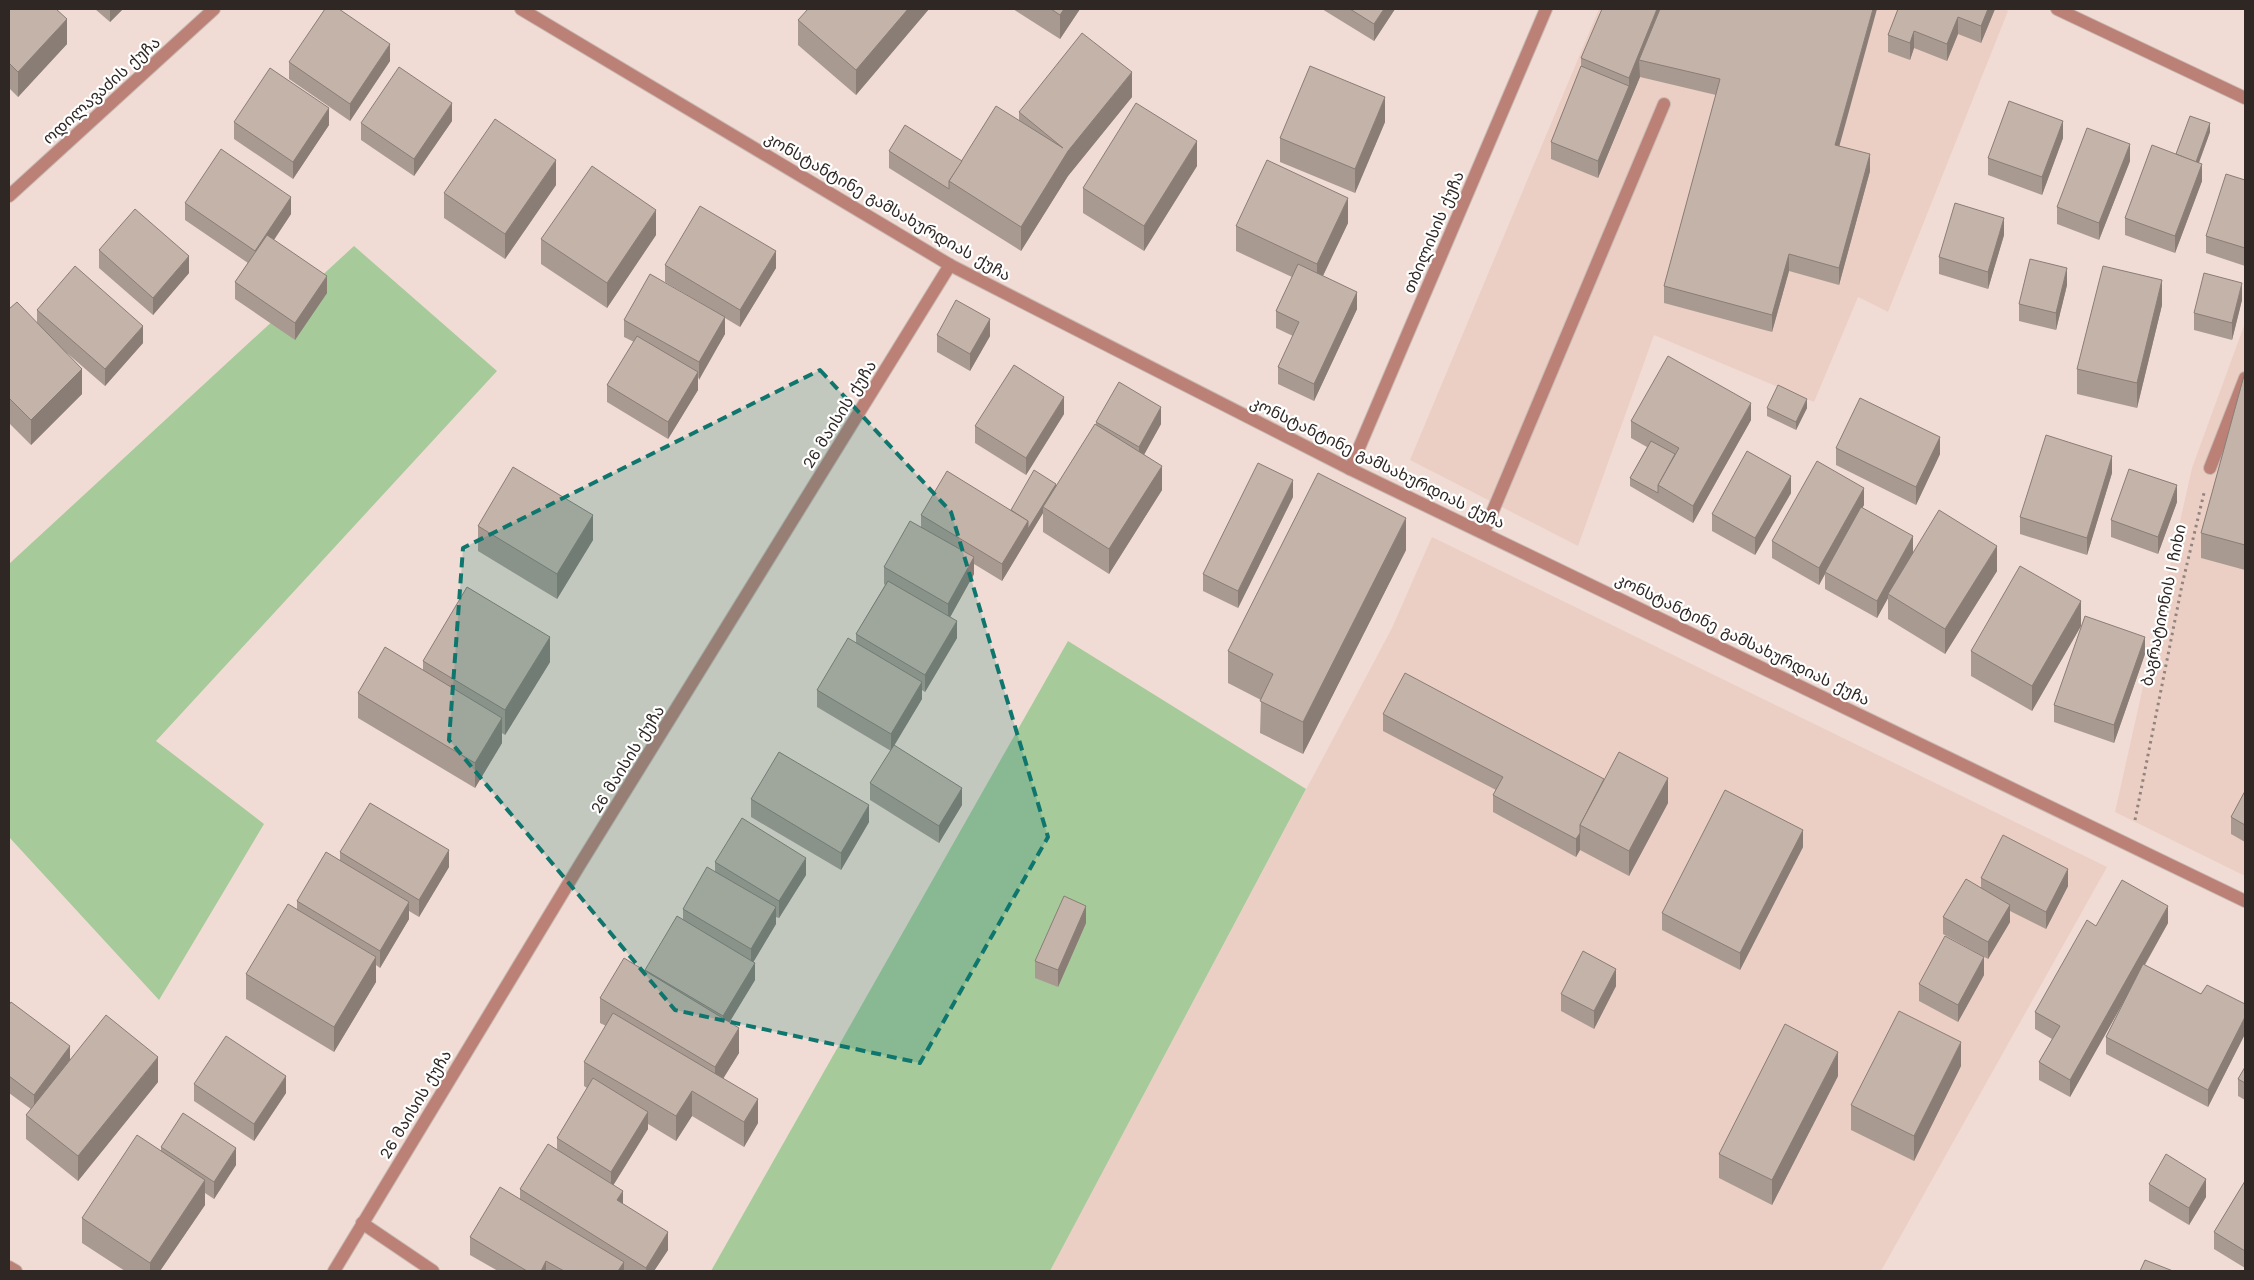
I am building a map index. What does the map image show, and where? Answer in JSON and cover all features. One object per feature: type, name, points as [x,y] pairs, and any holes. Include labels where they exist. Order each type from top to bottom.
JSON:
[{"type":"street","name":"ოდილავაძის ქუჩა","points":[[9,196],[214,9]]},
{"type":"street","name":"კონსტანტინე გამსახურდიას ქუჩა","points":[[521,9],[950,265],[1350,469],[1484,532],[2245,901]]},
{"type":"street","name":"თბილისის ქუჩა","points":[[1350,469],[1546,9]]},
{"type":"street","points":[[2057,9],[2245,98]]},
{"type":"street","points":[[1484,532],[1664,104]]},
{"type":"street","name":"26 მაისის ქუჩა","points":[[334,1271],[950,265]]},
{"type":"street","points":[[2210,468],[2245,378]]},
{"type":"street","points":[[362,1223],[433,1271]]},
{"type":"street","points":[[9,1267],[16,1271]]},
{"type":"path","name":"ბაგრატიონის I ჩიხი","points":[[2130,844],[2182,585],[2210,468]]},
{"type":"highlighted area","points":[[820,370],[951,512],[1048,837],[920,1063],[675,1010],[449,740],[463,548]]},
{"type":"shaded area","points":[[1599,9],[2004,9],[2008,11],[1888,312],[1858,297],[1814,402],[1654,335],[1578,546],[1410,460]]},
{"type":"shaded area","points":[[2245,323],[2245,876],[2115,812],[2192,468]]},
{"type":"shaded area","points":[[1432,537],[2107,867],[1881,1271],[1050,1271],[1392,628]]},
{"type":"green space","points":[[354,246],[497,371],[156,741],[264,824],[159,1000],[9,837],[9,564]]},
{"type":"green space","points":[[1068,641],[1306,789],[1050,1271],[711,1271]]},
{"type":"building","points":[[9,9],[56,9],[67,19],[18,72],[9,63]]},
{"type":"building","points":[[325,9],[339,9],[390,44],[350,104],[289,62]]},
{"type":"building","points":[[808,9],[908,9],[856,70],[798,20]]},
{"type":"building","points":[[1051,9],[1064,9],[1060,15]]},
{"type":"building","points":[[1350,9],[1384,9],[1374,24]]},
{"type":"building","points":[[1602,9],[1657,9],[1629,78],[1581,58]]},
{"type":"building","points":[[1660,9],[1873,9],[1835,145],[1870,154],[1839,268],[1789,254],[1772,315],[1664,286],[1720,79],[1639,60]]},
{"type":"building","points":[[1898,9],[1988,9],[1981,26],[1958,17],[1947,44],[1914,31],[1910,43],[1888,35]]},
{"type":"building","points":[[1082,33],[1132,72],[1068,151],[1021,227],[949,181],[996,106],[1063,148],[1019,112]]},
{"type":"building","points":[[1310,66],[1385,97],[1355,169],[1280,138]]},
{"type":"building","points":[[1581,66],[1629,86],[1598,161],[1551,142]]},
{"type":"building","points":[[399,67],[452,103],[414,159],[361,123]]},
{"type":"building","points":[[270,68],[329,108],[293,162],[234,122]]},
{"type":"building","points":[[2009,101],[2063,121],[2042,177],[1988,158]]},
{"type":"building","points":[[1136,103],[1197,141],[1144,226],[1083,188]]},
{"type":"building","points":[[2190,116],[2210,123],[2196,162],[2176,154]]},
{"type":"building","points":[[495,119],[556,160],[505,234],[444,193]]},
{"type":"building","points":[[905,125],[962,161],[949,181],[949,189],[889,151]]},
{"type":"building","points":[[2087,128],[2130,144],[2099,223],[2057,207]]},
{"type":"building","points":[[2152,145],[2202,164],[2175,236],[2125,218]]},
{"type":"building","points":[[221,149],[291,197],[255,251],[185,203]]},
{"type":"building","points":[[1267,160],[1348,198],[1317,264],[1236,226]]},
{"type":"building","points":[[592,166],[656,210],[607,283],[541,239]]},
{"type":"building","points":[[2226,174],[2245,180],[2245,248],[2206,236]]},
{"type":"building","points":[[1955,203],[2004,218],[1988,272],[1939,257]]},
{"type":"building","points":[[700,206],[776,251],[740,310],[665,265]]},
{"type":"building","points":[[135,209],[189,256],[153,298],[99,250]]},
{"type":"building","points":[[267,235],[327,276],[295,323],[235,282]]},
{"type":"building","points":[[2030,259],[2067,268],[2056,313],[2019,304]]},
{"type":"building","points":[[1298,264],[1357,292],[1314,384],[1278,367],[1299,322],[1276,311]]},
{"type":"building","points":[[75,266],[143,326],[105,369],[37,310]]},
{"type":"building","points":[[2103,266],[2162,280],[2137,383],[2077,369]]},
{"type":"building","points":[[2204,273],[2242,283],[2232,323],[2194,313]]},
{"type":"building","points":[[650,274],[725,317],[699,362],[624,320]]},
{"type":"building","points":[[956,300],[990,319],[970,354],[937,335]]},
{"type":"building","points":[[17,302],[82,369],[31,420],[9,398],[9,309]]},
{"type":"building","points":[[637,336],[698,372],[668,422],[607,385]]},
{"type":"building","points":[[1668,356],[1751,403],[1693,506],[1658,485],[1679,448],[1631,421]]},
{"type":"building","points":[[1014,365],[1064,397],[1026,458],[975,426]]},
{"type":"building","points":[[2245,372],[2245,545],[2201,533]]},
{"type":"building","points":[[1119,382],[1161,407],[1139,447],[1096,422]]},
{"type":"building","points":[[1778,385],[1807,399],[1796,422],[1767,408]]},
{"type":"building","points":[[1860,398],[1940,437],[1916,487],[1836,448]]},
{"type":"building","points":[[1095,424],[1162,466],[1109,549],[1043,507]]},
{"type":"building","points":[[2046,435],[2112,456],[2087,538],[2020,517]]},
{"type":"building","points":[[1651,441],[1675,454],[1658,485],[1658,493],[1630,478]]},
{"type":"building","points":[[1747,451],[1791,476],[1755,538],[1712,514]]},
{"type":"building","points":[[1817,461],[1864,488],[1819,568],[1772,541]]},
{"type":"building","points":[[1258,463],[1293,480],[1238,591],[1203,574]]},
{"type":"building","points":[[513,467],[593,515],[557,574],[478,526]]},
{"type":"building","points":[[2129,469],[2177,485],[2158,537],[2111,520]]},
{"type":"building","points":[[1034,470],[1056,484],[1028,529],[1028,521],[1011,510]]},
{"type":"building","points":[[947,471],[1028,521],[1002,564],[921,515]]},
{"type":"building","points":[[1318,473],[1406,518],[1303,722],[1260,701],[1273,674],[1228,651]]},
{"type":"building","points":[[1861,507],[1913,536],[1877,601],[1825,572]]},
{"type":"building","points":[[1939,510],[1997,546],[1945,629],[1888,594]]},
{"type":"building","points":[[910,521],[974,557],[948,604],[884,567]]},
{"type":"building","points":[[2020,566],[2081,601],[2032,686],[1971,651]]},
{"type":"building","points":[[888,581],[957,621],[925,675],[856,634]]},
{"type":"building","points":[[467,587],[550,637],[505,710],[423,661]]},
{"type":"building","points":[[2085,616],[2145,637],[2114,725],[2054,705]]},
{"type":"building","points":[[848,638],[922,682],[891,734],[817,690]]},
{"type":"building","points":[[385,647],[502,718],[475,763],[358,693]]},
{"type":"building","points":[[1405,673],[1604,779],[1580,825],[1580,833],[1576,839],[1493,795],[1503,777],[1383,714]]},
{"type":"building","points":[[894,745],[962,788],[939,826],[870,783]]},
{"type":"building","points":[[779,752],[869,805],[841,853],[751,799]]},
{"type":"building","points":[[1619,752],[1668,778],[1629,851],[1580,825]]},
{"type":"building","points":[[1725,790],[1803,830],[1740,953],[1662,913]]},
{"type":"building","points":[[2245,791],[2245,825],[2231,817]]},
{"type":"building","points":[[370,803],[449,850],[419,900],[340,852]]},
{"type":"building","points":[[742,818],[806,858],[779,901],[715,862]]},
{"type":"building","points":[[2003,835],[2068,869],[2046,912],[1981,878]]},
{"type":"building","points":[[326,852],[409,902],[380,951],[297,901]]},
{"type":"building","points":[[707,867],[776,907],[751,949],[683,909]]},
{"type":"building","points":[[1966,879],[2010,905],[1988,942],[1943,917]]},
{"type":"building","points":[[2122,880],[2168,906],[2070,1080],[2039,1062],[2060,1026],[2035,1012],[2087,920],[2096,926]]},
{"type":"building","points":[[1064,896],[1086,906],[1058,970],[1035,961]]},
{"type":"building","points":[[288,904],[376,957],[334,1027],[246,974]]},
{"type":"building","points":[[677,916],[755,963],[723,1016],[645,970]]},
{"type":"building","points":[[1945,936],[1984,957],[1958,1005],[1919,984]]},
{"type":"building","points":[[1583,951],[1616,969],[1594,1011],[1561,994]]},
{"type":"building","points":[[624,958],[739,1028],[715,1067],[600,998]]},
{"type":"building","points":[[2143,964],[2201,994],[2207,985],[2245,1004],[2245,1017],[2208,1090],[2106,1037]]},
{"type":"building","points":[[11,1002],[70,1046],[34,1095],[9,1076],[9,1005]]},
{"type":"building","points":[[1899,1011],[1961,1042],[1914,1136],[1851,1105]]},
{"type":"building","points":[[613,1013],[758,1099],[744,1122],[692,1091],[676,1116],[584,1062]]},
{"type":"building","points":[[106,1015],[158,1057],[78,1156],[26,1115]]},
{"type":"building","points":[[1785,1024],[1838,1052],[1772,1180],[1719,1154]]},
{"type":"building","points":[[226,1036],[286,1076],[254,1124],[194,1084]]},
{"type":"building","points":[[2245,1067],[2245,1083],[2238,1079]]},
{"type":"building","points":[[593,1078],[648,1112],[611,1172],[557,1138]]},
{"type":"building","points":[[183,1113],[236,1148],[214,1182],[161,1147]]},
{"type":"building","points":[[137,1135],[205,1180],[150,1263],[82,1218]]},
{"type":"building","points":[[548,1144],[623,1191],[617,1200],[668,1232],[646,1268],[520,1189]]},
{"type":"building","points":[[2166,1154],[2206,1179],[2189,1208],[2149,1184]]},
{"type":"building","points":[[2245,1181],[2245,1251],[2214,1232]]},
{"type":"building","points":[[500,1187],[624,1262],[618,1271],[564,1271],[546,1261],[541,1271],[527,1271],[470,1237]]},
{"type":"building","points":[[2145,1260],[2173,1271],[2140,1271]]}]
